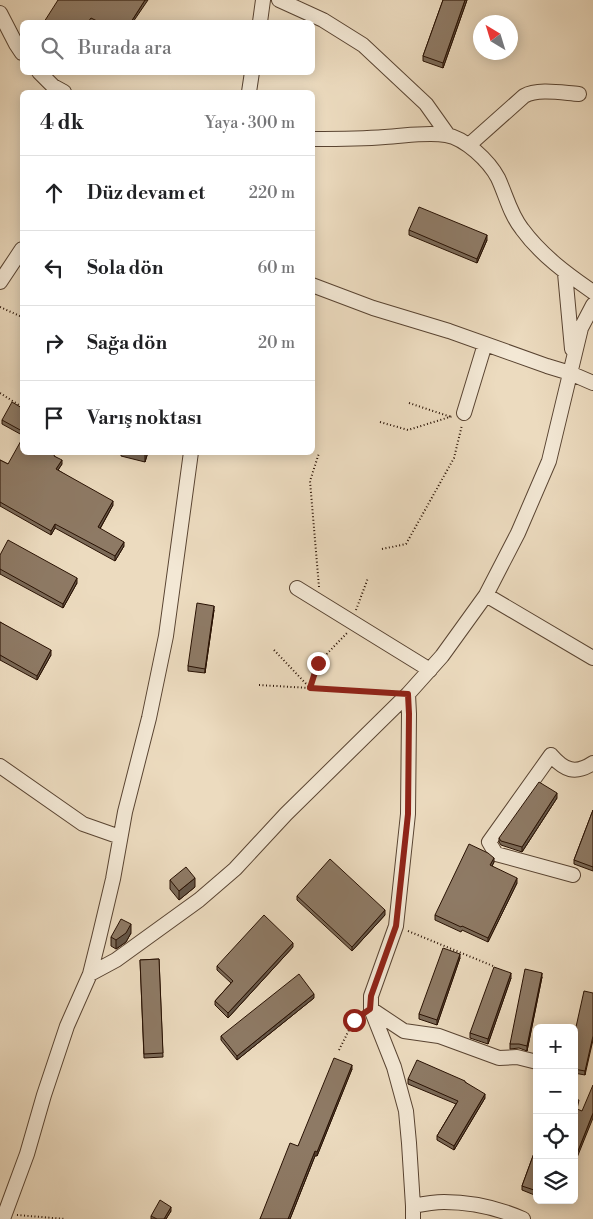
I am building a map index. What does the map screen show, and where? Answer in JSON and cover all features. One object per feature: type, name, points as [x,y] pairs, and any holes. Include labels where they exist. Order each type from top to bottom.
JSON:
[{"type":"street","points":[[260,20],[263,0]]},
{"type":"street","points":[[279,0],[323,20],[362,45],[426,104],[448,135]]},
{"type":"street","points":[[0,13],[20,50]]},
{"type":"street","points":[[42,75],[53,86],[60,90]]},
{"type":"street","points":[[249,90],[252,75]]},
{"type":"street","points":[[469,145],[528,93],[537,91],[580,94]]},
{"type":"street","points":[[315,139],[448,135],[469,145],[484,159],[497,177],[521,228],[537,247],[565,273],[593,292]]},
{"type":"street","points":[[0,282],[20,252]]},
{"type":"street","points":[[565,273],[571,366]]},
{"type":"street","points":[[315,286],[547,366],[571,366],[593,383]]},
{"type":"street","points":[[90,974],[116,960],[198,900],[235,869],[286,814],[408,694],[442,656],[486,595],[518,533],[549,461],[581,328],[593,305]]},
{"type":"street","points":[[458,415],[484,344]]},
{"type":"street","points":[[4,1217],[27,1154],[67,1026],[90,974],[166,636],[191,455]]},
{"type":"street","points":[[297,588],[430,670]]},
{"type":"street","points":[[486,595],[593,658]]},
{"type":"street","points":[[408,694],[408,814],[396,926],[371,996],[370,1009],[394,1068],[406,1111],[413,1212],[443,1202],[476,1204],[511,1213],[523,1219]]},
{"type":"street","points":[[572,875],[496,854],[489,842],[551,755],[560,765],[570,770],[580,769],[593,762]]},
{"type":"street","points":[[0,766],[83,824],[120,837]]},
{"type":"street","points":[[370,1009],[404,1031],[439,1036],[498,1058],[516,1057],[533,1061]]},
{"type":"path","points":[[0,307],[20,316]]},
{"type":"path","points":[[0,393],[20,406]]},
{"type":"path","points":[[409,403],[458,415]]},
{"type":"path","points":[[380,422],[408,430],[458,415]]},
{"type":"path","points":[[382,550],[406,544],[454,458],[458,415]]},
{"type":"path","points":[[319,453],[310,481],[320,602]]},
{"type":"path","points":[[310,688],[318,663],[354,623],[368,578]]},
{"type":"path","points":[[274,650],[310,688]]},
{"type":"path","points":[[258,685],[408,694]]},
{"type":"path","points":[[396,926],[493,966]]},
{"type":"path","points":[[339,1050],[354,1020],[370,1009]]},
{"type":"path","points":[[4,1217],[65,1219]]},
{"type":"building","points":[[58,0],[145,0],[132,20],[95,20],[91,18],[90,20],[45,20]]},
{"type":"building","points":[[443,0],[465,0],[443,63],[423,56]]},
{"type":"building","points":[[419,207],[487,235],[477,259],[409,230]]},
{"type":"building","points":[[12,402],[20,407],[20,430],[2,420]]},
{"type":"building","points":[[20,443],[20,455],[54,455],[62,460],[56,469],[113,501],[98,527],[124,542],[115,556],[55,524],[51,531],[0,502],[0,460],[8,464]]},
{"type":"building","points":[[8,540],[77,578],[63,604],[0,569],[0,555]]},
{"type":"building","points":[[197,603],[214,606],[205,669],[188,666]]},
{"type":"building","points":[[0,622],[51,650],[37,676],[0,655]]},
{"type":"building","points":[[539,782],[557,793],[522,847],[501,841],[499,838]]},
{"type":"building","points":[[593,810],[593,867],[574,860]]},
{"type":"building","points":[[469,844],[494,858],[490,865],[517,878],[488,938],[435,915]]},
{"type":"building","points":[[330,859],[385,910],[352,947],[297,896]]},
{"type":"building","points":[[186,867],[195,878],[179,891],[170,880]]},
{"type":"building","points":[[264,915],[293,943],[228,1013],[215,1001],[233,981],[217,966]]},
{"type":"building","points":[[121,919],[131,924],[126,933],[116,940],[111,937]]},
{"type":"building","points":[[443,948],[460,954],[437,1020],[419,1014]]},
{"type":"building","points":[[159,959],[163,1053],[144,1054],[140,960]]},
{"type":"building","points":[[494,967],[511,973],[488,1039],[470,1033]]},
{"type":"building","points":[[525,969],[542,973],[527,1046],[510,1044]]},
{"type":"building","points":[[299,974],[314,994],[237,1056],[221,1036]]},
{"type":"building","points":[[584,991],[593,993],[593,1036],[585,1071],[578,1070],[577,1024]]},
{"type":"building","points":[[334,1058],[352,1065],[288,1219],[260,1219],[290,1143],[298,1146]]},
{"type":"building","points":[[417,1060],[465,1081],[485,1094],[454,1146],[437,1136],[458,1101],[408,1079]]},
{"type":"building","points":[[593,1085],[593,1113],[578,1151],[578,1109],[582,1111]]},
{"type":"building","points":[[533,1156],[533,1190],[522,1186]]},
{"type":"building","points":[[160,1200],[171,1207],[164,1219],[157,1219],[151,1216]]},
{"type":"route","points":[[318,663],[310,688],[408,694],[408,814],[396,926],[371,996],[370,1009],[354,1020]]}]
